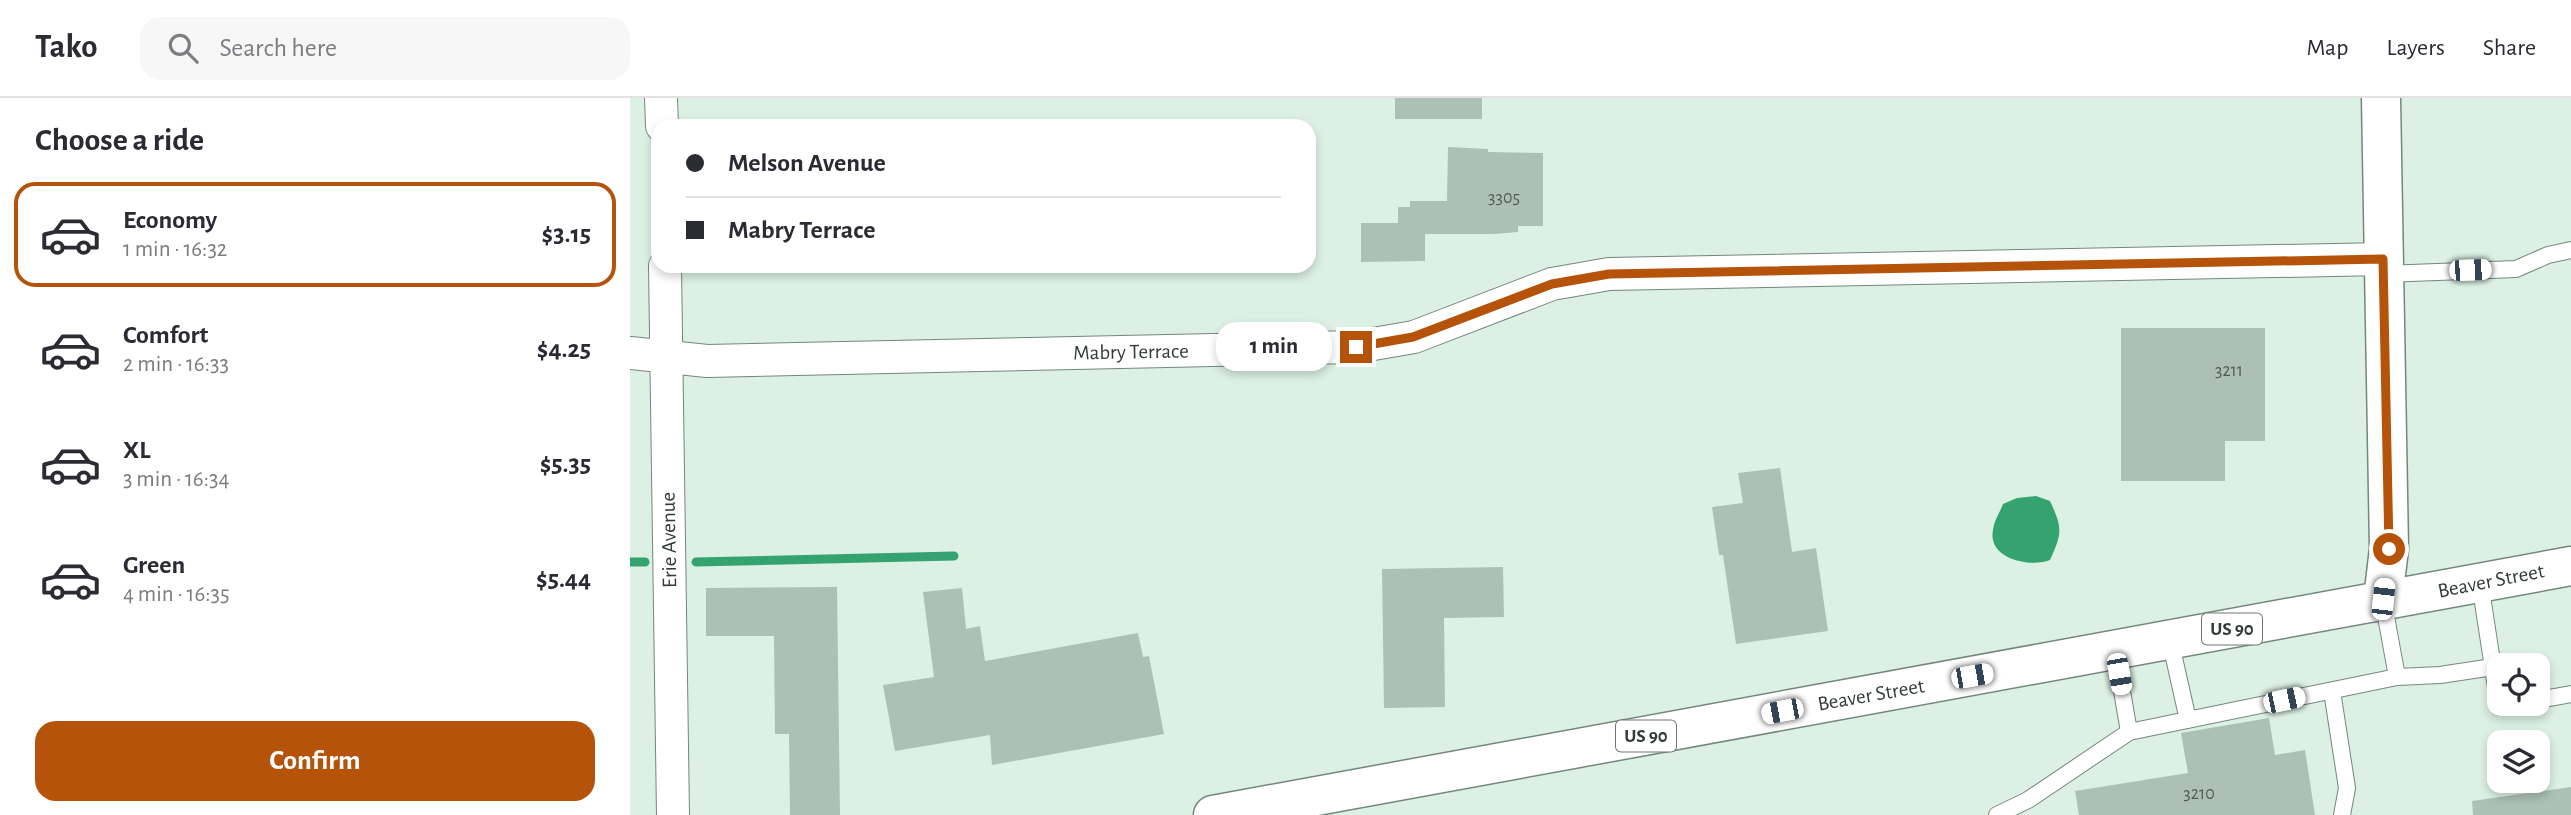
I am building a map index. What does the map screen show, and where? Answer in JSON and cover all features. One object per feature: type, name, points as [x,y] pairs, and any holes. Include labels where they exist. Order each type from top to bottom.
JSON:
[{"type":"main road","points":[[2381,98],[2389,549],[2383,599]]},
{"type":"main road","name":"Beaver Street","points":[[1213,815],[2571,566]]},
{"type":"street","points":[[662,98],[662,119]]},
{"type":"street","name":"Mabry Terrace","points":[[630,353],[721,360],[1356,347],[1413,337],[1552,284],[1609,274],[2384,267]]},
{"type":"street","name":"Erie Avenue","points":[[665,273],[673,815]]},
{"type":"lane","points":[[2384,267],[2516,269],[2548,255],[2571,250]]},
{"type":"lane","points":[[2480,583],[2491,653]]},
{"type":"lane","points":[[2383,599],[2397,677]]},
{"type":"lane","points":[[2170,640],[2188,720]]},
{"type":"lane","points":[[2115,650],[2129,732]]},
{"type":"lane","points":[[1997,815],[2028,800],[2129,732],[2397,677],[2440,675],[2487,668]]},
{"type":"lane","points":[[2332,691],[2347,788],[2342,815]]},
{"type":"lane","points":[[2550,698],[2571,694]]},
{"type":"shaded area","points":[[2036,496],[2050,501],[2059,525],[2057,543],[2050,560],[2022,562],[2003,554],[1997,548],[1993,540],[1993,530],[2003,504],[2017,498]]},
{"type":"building","points":[[1395,98],[1482,98],[1482,119],[1395,119]]},
{"type":"building","points":[[1448,147],[1488,149],[1488,152],[1543,153],[1543,226],[1518,226],[1518,232],[1494,234],[1425,234],[1425,261],[1361,262],[1361,223],[1398,223],[1398,207],[1410,207],[1410,201],[1447,201]]},
{"type":"building","points":[[2121,328],[2265,328],[2265,441],[2225,441],[2225,481],[2121,481]]},
{"type":"building","points":[[1780,468],[1792,552],[1816,548],[1828,631],[1736,644],[1723,555],[1719,555],[1712,507],[1743,503],[1738,473]]},
{"type":"building","points":[[1503,567],[1504,617],[1444,618],[1445,707],[1384,708],[1382,569]]},
{"type":"building","points":[[837,587],[840,815],[790,815],[789,734],[775,734],[774,636],[706,636],[706,588]]},
{"type":"building","points":[[962,588],[966,629],[980,626],[985,661],[1138,633],[1143,657],[1149,656],[1164,734],[992,765],[990,735],[895,751],[883,685],[934,677],[923,592]]},
{"type":"building","points":[[2269,718],[2275,755],[2305,750],[2315,815],[2079,815],[2075,791],[2188,773],[2181,733]]},
{"type":"building","points":[[2571,787],[2571,815],[2473,815],[2472,801],[2529,793],[2550,793],[2550,790]]},
{"type":"waterway","points":[[696,562],[954,556]]},
{"type":"waterway","points":[[630,562],[645,562]]},
{"type":"route","points":[[1356,347],[1413,337],[1552,284],[1609,274],[2383,259],[2389,549]]}]
